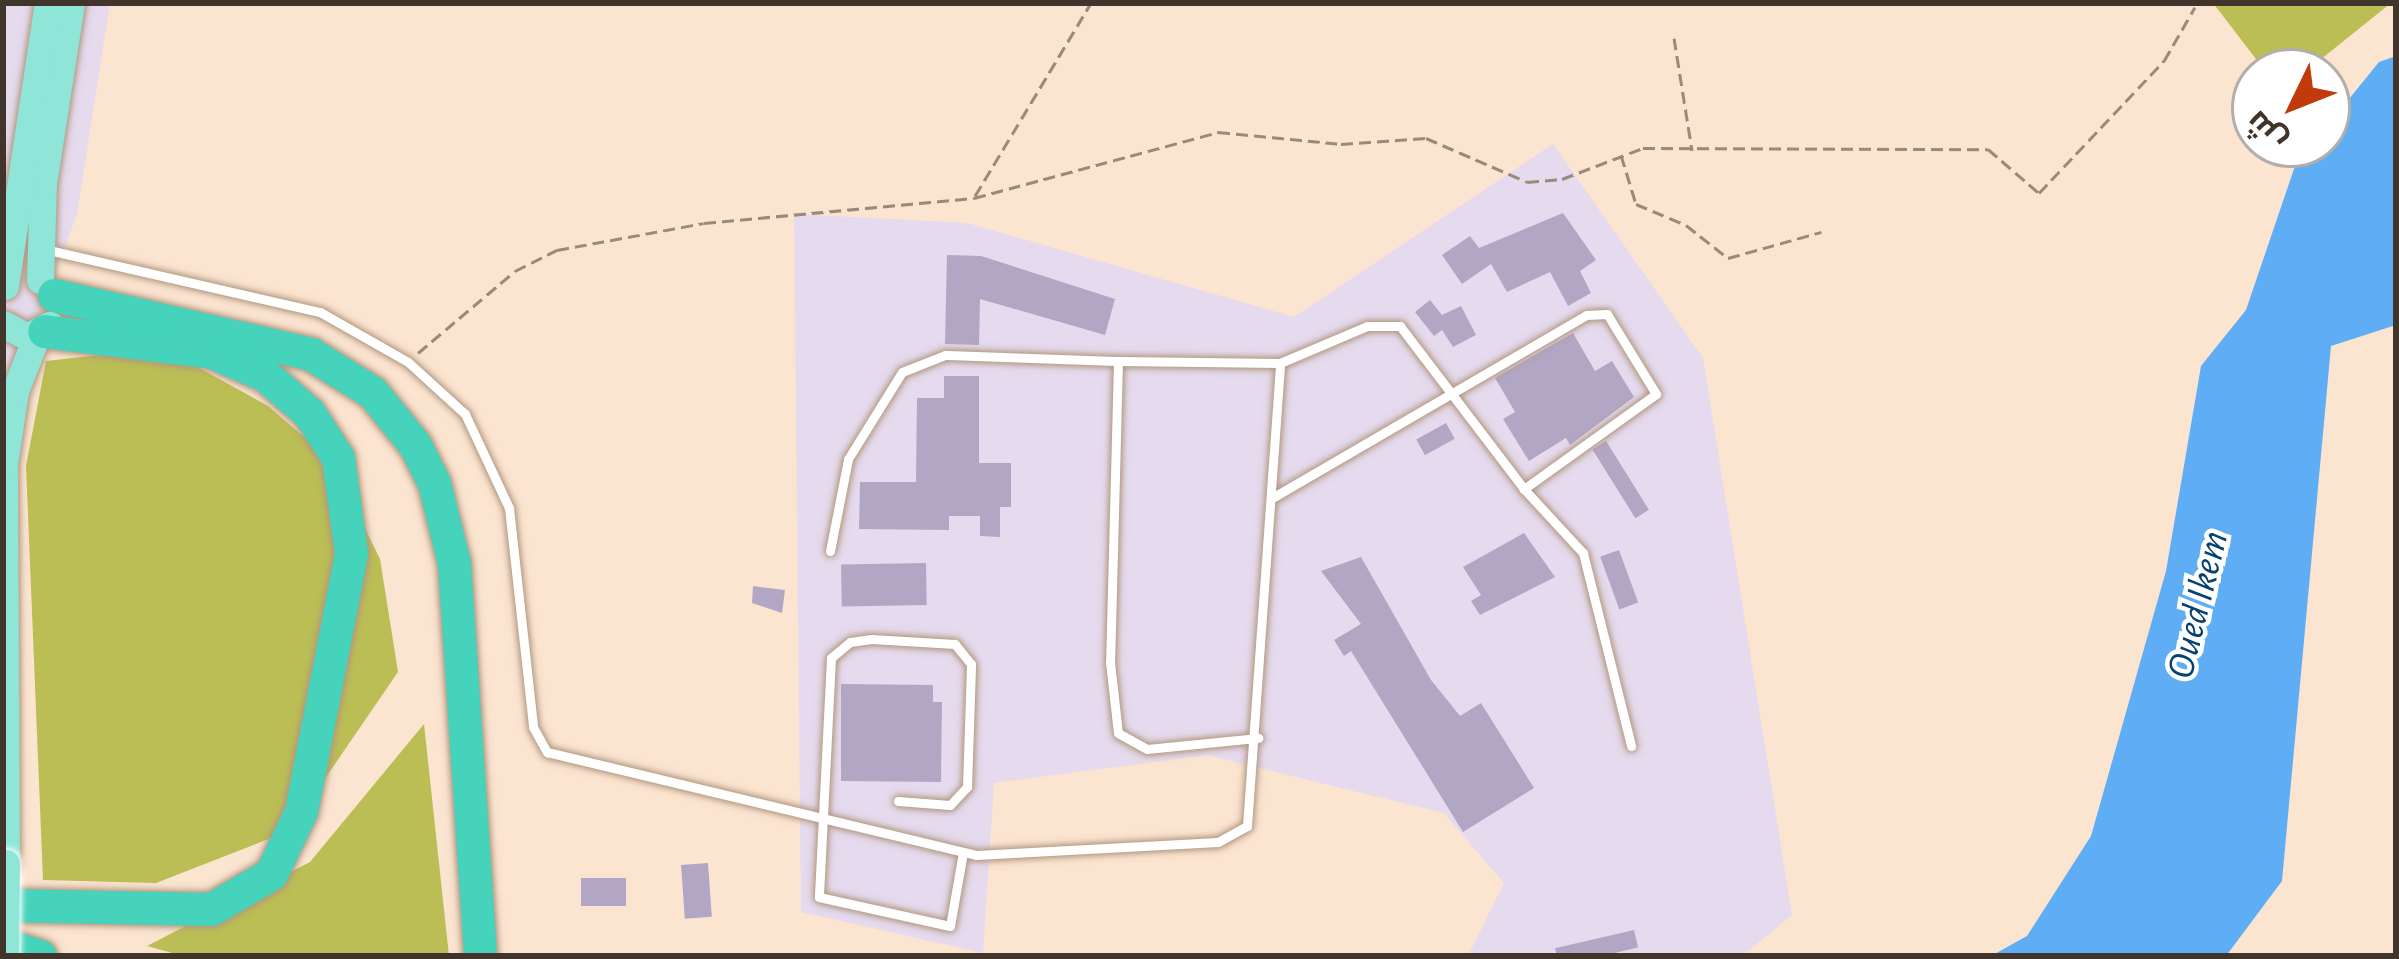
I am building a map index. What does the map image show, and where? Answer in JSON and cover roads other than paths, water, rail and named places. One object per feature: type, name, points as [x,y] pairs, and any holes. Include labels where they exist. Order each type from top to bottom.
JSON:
[{"type":"highway","points":[[47,288],[311,354],[372,392],[416,445],[454,563],[480,956]]},
{"type":"highway","points":[[3,905],[211,909],[272,874],[302,811],[351,554],[338,458],[309,413],[265,375],[212,352],[40,333]]},
{"type":"highway","points":[[3,944],[40,956]]},
{"type":"main road","points":[[4,288],[48,3]]},
{"type":"main road","points":[[5,956],[4,464],[15,392],[40,333],[56,315],[39,248],[71,3]]},
{"type":"main road","points":[[4,288],[22,277],[47,288]]},
{"type":"main road","points":[[3,324],[40,333]]},
{"type":"lane","points":[[39,248],[320,312],[408,362],[481,436],[509,508],[533,728],[547,752],[962,852],[1234,838],[1254,811],[1280,364]]},
{"type":"lane","points":[[1272,498],[1586,315],[1607,314],[1654,386],[1652,401],[1524,489]]},
{"type":"lane","points":[[830,551],[848,459],[902,372],[944,355],[1280,364],[1385,322],[1418,344],[1449,396],[1524,489],[1568,532],[1594,579],[1631,746]]},
{"type":"lane","points":[[1118,361],[1110,662],[1118,733],[1147,749],[1258,738]]},
{"type":"lane","points":[[898,801],[950,805],[967,787],[971,664],[956,644],[871,639],[837,649],[819,897],[950,926],[962,852]]},
{"type":"water","name":"Oued Ikem","points":[[2396,56],[2396,325],[2331,346],[2282,881],[2226,956],[1991,956],[2027,936],[2091,836],[2166,571],[2201,366],[2246,310],[2294,168],[2351,168],[2351,96],[2379,62]]}]
